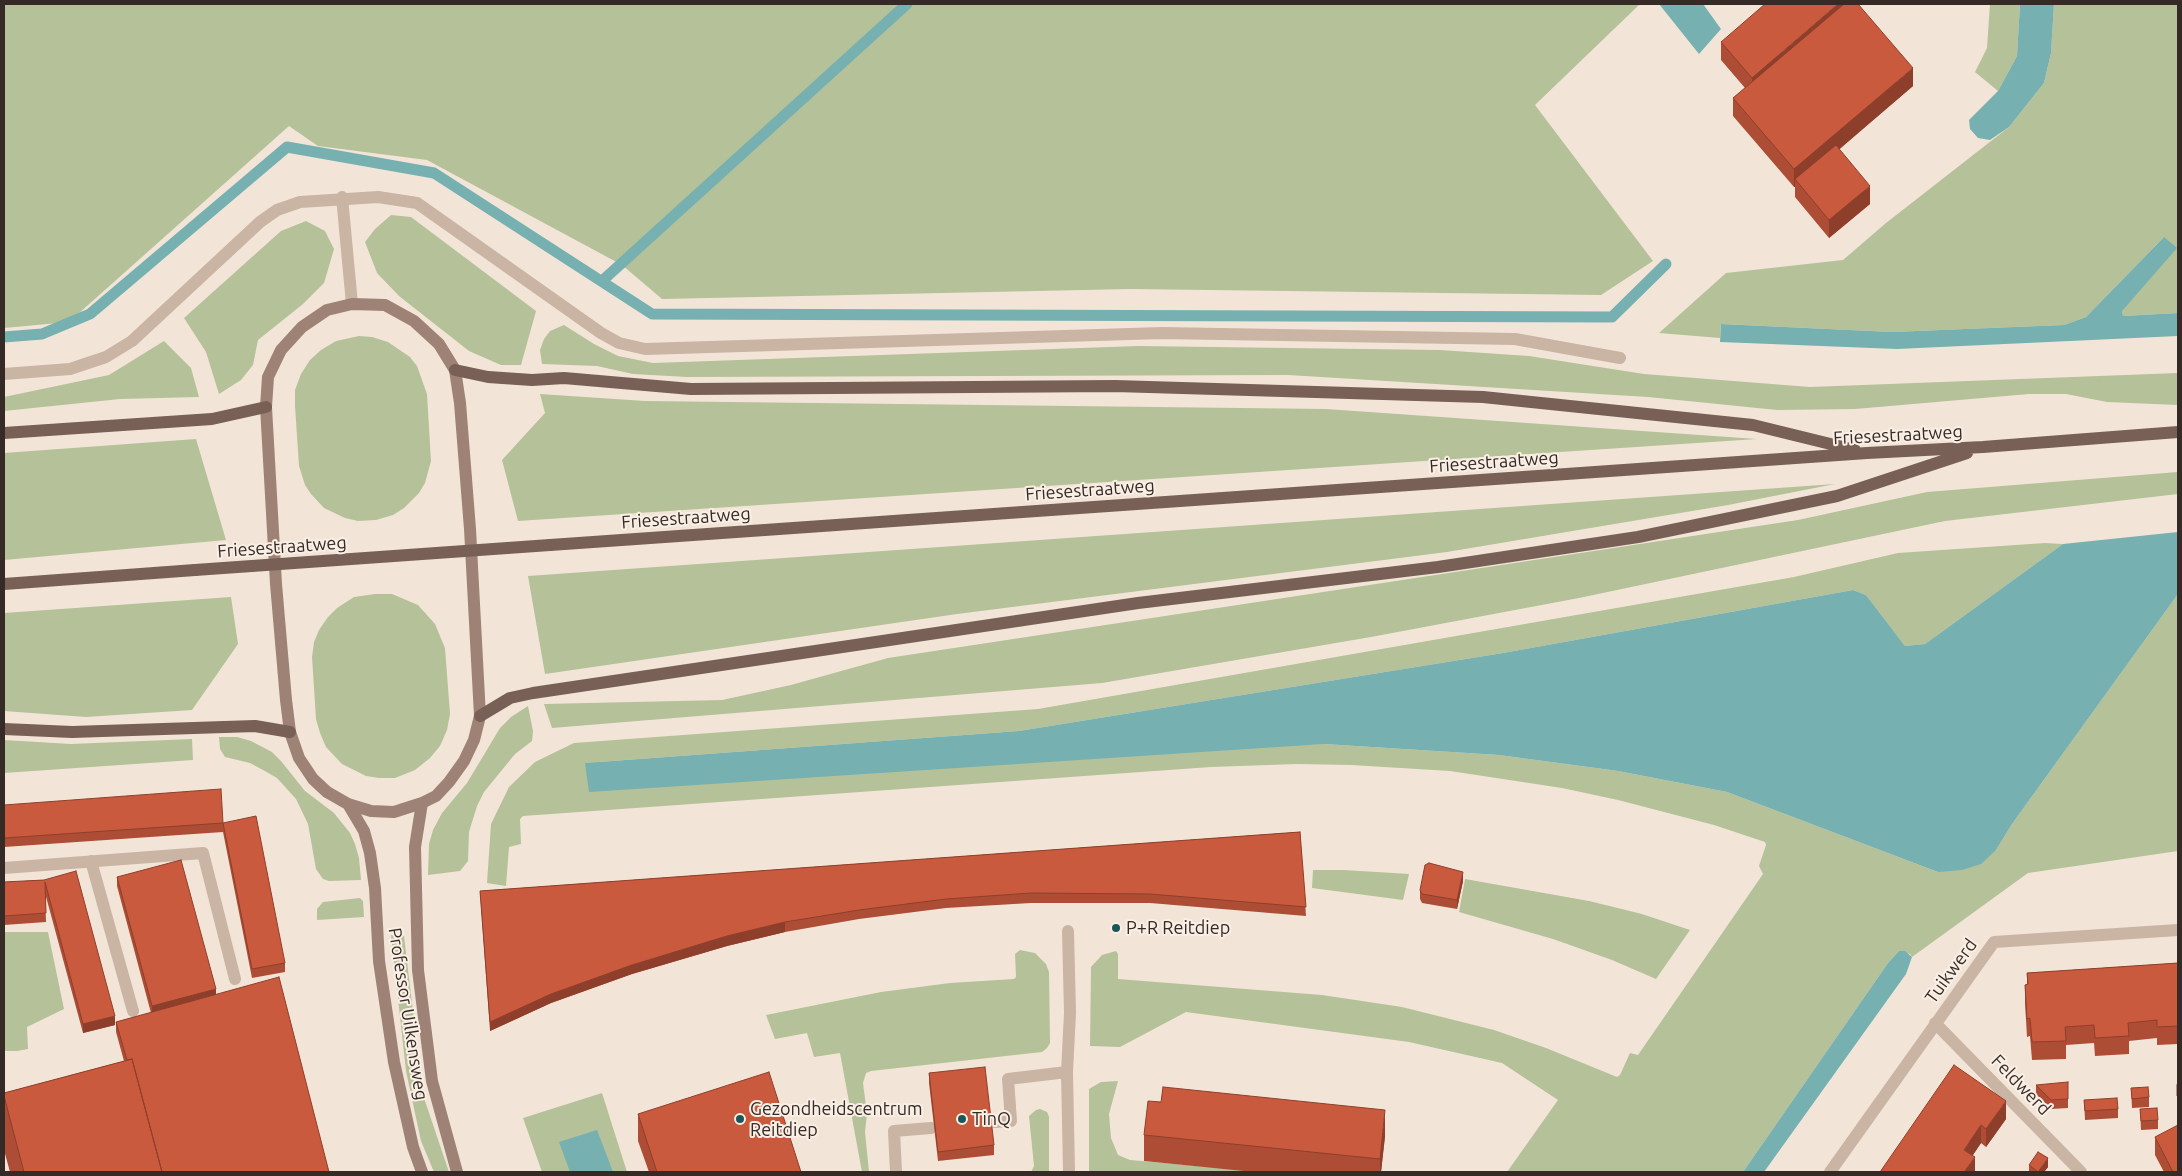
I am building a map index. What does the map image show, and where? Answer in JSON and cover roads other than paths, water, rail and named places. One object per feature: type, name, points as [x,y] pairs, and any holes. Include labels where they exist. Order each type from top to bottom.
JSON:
[{"type":"main road","points":[[455,370],[488,378],[532,380],[564,378],[691,389],[1115,386],[1484,397],[1753,425],[1867,453]]},
{"type":"main road","points":[[4,433],[212,420],[266,407]]},
{"type":"main road","name":"Friesestraatweg","points":[[4,584],[2178,432]]},
{"type":"main road","points":[[480,716],[510,698],[533,693],[1128,604],[1438,567],[1638,537],[1837,496],[1983,447]]},
{"type":"main road","points":[[4,729],[72,732],[255,726],[290,732]]},
{"type":"street","points":[[342,197],[352,304]]},
{"type":"street","points":[[4,374],[70,369],[106,357],[132,341],[159,318],[260,222],[277,210],[300,202],[342,197],[378,197],[417,202],[601,333],[619,343],[645,349],[1192,333],[1515,338],[1620,358]]},
{"type":"street","points":[[352,304],[385,305],[414,321],[439,344],[455,370],[460,403],[470,529],[480,716],[474,740],[464,761],[450,782],[436,796],[422,803],[394,812],[371,812],[348,804],[327,792],[313,779],[299,758],[290,732],[276,584],[266,407],[268,377],[281,350],[302,327],[328,310],[352,304]]},
{"type":"street","name":"Professor Uilkensweg","points":[[422,803],[415,848],[418,970],[432,1080],[457,1172]]},
{"type":"street","name":"Professor Uilkensweg","points":[[348,804],[364,830],[370,853],[375,888],[379,961],[394,1062],[413,1147],[422,1172]]},
{"type":"street","points":[[4,868],[203,853],[235,979]]},
{"type":"street","points":[[92,862],[133,1011]]},
{"type":"street","name":"Tuikwerd","points":[[1830,1172],[1994,942],[2178,930]]},
{"type":"street","points":[[1068,931],[1070,1013],[1067,1072],[1069,1172]]},
{"type":"street","name":"Feldwerd","points":[[1935,1023],[2081,1172]]},
{"type":"street","points":[[994,1122],[1011,1121],[1008,1079],[1067,1072]]},
{"type":"street","points":[[896,1172],[894,1131],[931,1128]]},
{"type":"water","points":[[1659,4],[1703,4],[1721,29],[1699,54]]},
{"type":"water","points":[[2020,4],[2054,4],[2051,53],[2044,83],[2009,127],[1990,140],[1978,138],[1970,129],[1969,120],[1998,91],[2017,56]]},
{"type":"water","points":[[2164,237],[2177,248],[2122,311],[2123,316],[2178,313],[2178,336],[1897,349],[1720,342],[1721,324],[1892,332],[2064,325],[2086,317]]},
{"type":"water","points":[[2178,532],[2178,594],[2012,824],[1996,850],[1981,864],[1962,870],[1938,872],[1727,792],[1618,771],[1499,755],[1324,744],[589,792],[585,763],[1019,731],[1503,653],[1853,590],[1866,595],[1905,646],[1925,644],[2063,544]]},
{"type":"water","points":[[1899,951],[1905,951],[1912,957],[1906,974],[1764,1172],[1743,1172],[1888,963]]},
{"type":"water","points":[[597,1130],[613,1172],[570,1172],[559,1142]]},
{"type":"waterway","points":[[602,281],[907,4]]},
{"type":"waterway","points":[[4,337],[42,334],[90,314],[287,147],[434,173],[652,314],[1612,317],[1666,264]]},
{"type":"place","name":"P+R Reitdiep","points":[[1116,928]]},
{"type":"place","name":"Gezondheidscentrum Reitdiep","points":[[740,1119]]},
{"type":"place","name":"TinQ","points":[[962,1119]]}]
